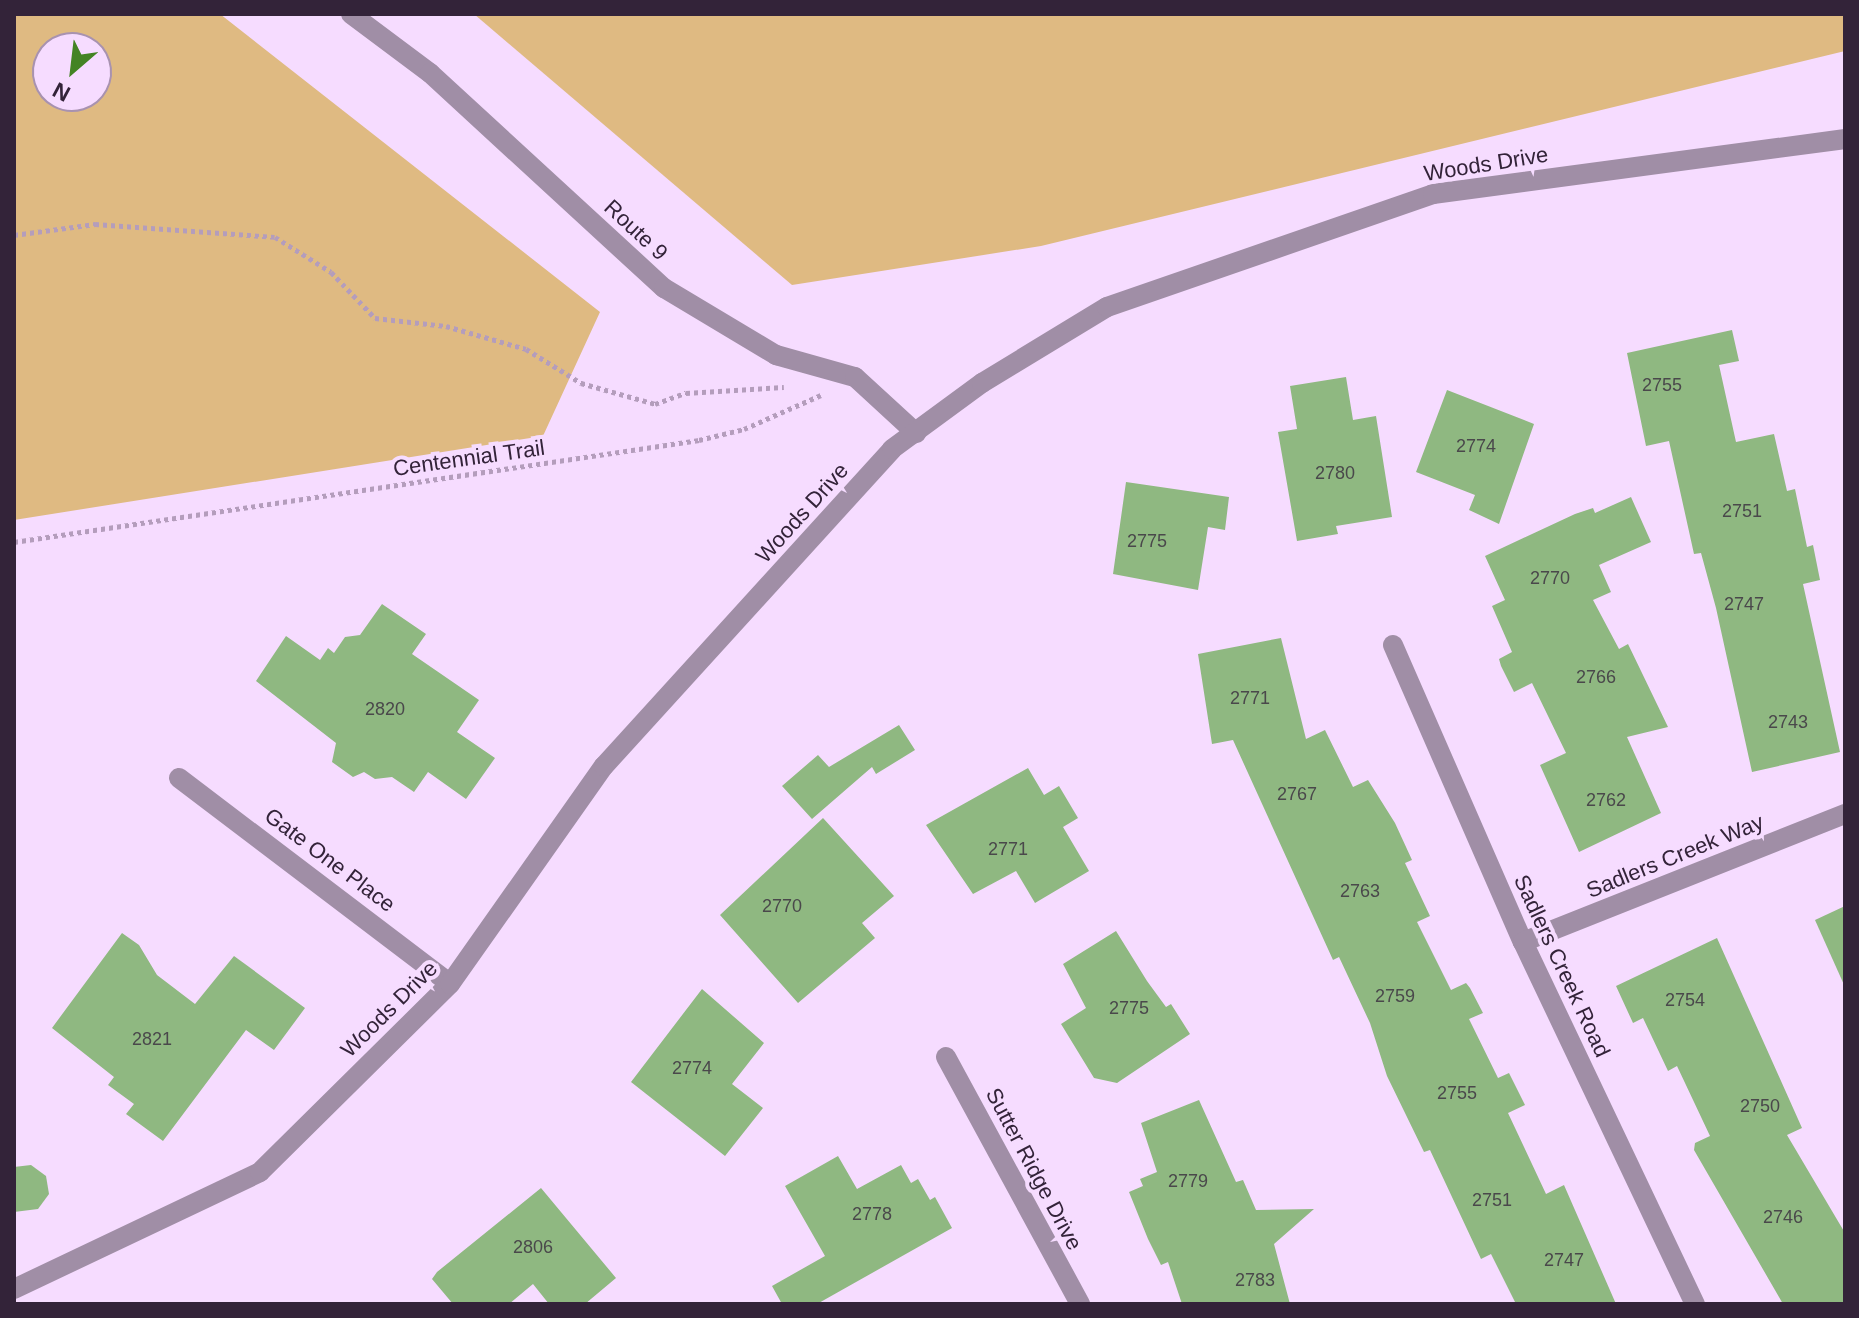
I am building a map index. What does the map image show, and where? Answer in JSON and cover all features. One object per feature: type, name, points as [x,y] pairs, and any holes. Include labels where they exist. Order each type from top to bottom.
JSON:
[{"type":"street","name":"Route 9","points":[[351,14],[430,73],[664,288],[776,355],[855,377],[916,433]]},
{"type":"street","name":"Woods Drive","points":[[14,1289],[260,1172],[450,984],[604,766],[892,449],[982,383],[1107,307],[1433,194],[1845,139]]},
{"type":"street","name":"Sadlers Creek Road","points":[[1393,645],[1523,942],[1695,1304]]},
{"type":"street","name":"Gate One Place","points":[[179,778],[450,984]]},
{"type":"street","name":"Sadlers Creek Way","points":[[1523,942],[1845,814]]},
{"type":"street","name":"Sutter Ridge Drive","points":[[946,1057],[1080,1304]]},
{"type":"path","points":[[14,235],[95,224],[275,237],[331,272],[375,318],[446,326],[526,349],[581,383],[655,404],[686,393],[793,387]]},
{"type":"path","name":"Centennial Trail","points":[[14,542],[699,440],[744,429],[828,390],[819,386]]},
{"type":"shaded area","points":[[14,14],[220,14],[600,312],[543,436],[14,520]]},
{"type":"shaded area","points":[[474,14],[1845,14],[1845,51],[1041,246],[792,285]]},
{"type":"building","points":[[1732,330],[1739,361],[1719,365],[1736,442],[1774,434],[1787,491],[1795,489],[1807,547],[1813,545],[1820,580],[1803,584],[1840,752],[1752,772],[1716,608],[1701,553],[1694,554],[1669,441],[1646,446],[1627,353]]},
{"type":"building","points":[[1346,377],[1353,420],[1376,416],[1392,517],[1336,526],[1338,534],[1297,541],[1278,432],[1297,429],[1290,386]]},
{"type":"building","points":[[1447,390],[1534,424],[1499,524],[1469,510],[1475,495],[1416,472]]},
{"type":"building","points":[[1126,482],[1229,497],[1225,530],[1208,527],[1198,590],[1113,574]]},
{"type":"building","points":[[1631,497],[1651,542],[1599,565],[1611,592],[1593,600],[1619,649],[1628,644],[1668,727],[1627,737],[1661,813],[1579,852],[1540,765],[1566,753],[1532,683],[1514,692],[1501,666],[1499,659],[1512,652],[1492,606],[1505,600],[1485,556],[1575,514],[1593,508],[1595,513]]},
{"type":"building","points":[[382,604],[426,634],[412,654],[479,700],[457,732],[495,758],[466,799],[428,772],[414,792],[392,777],[375,779],[364,772],[353,777],[332,762],[336,743],[256,681],[286,636],[320,660],[328,648],[334,653],[345,637],[360,635]]},
{"type":"building","points":[[1281,638],[1306,739],[1325,730],[1353,787],[1368,780],[1395,823],[1412,860],[1405,863],[1430,916],[1417,922],[1451,990],[1466,983],[1470,988],[1483,1013],[1469,1019],[1498,1078],[1509,1073],[1525,1105],[1508,1113],[1546,1194],[1564,1185],[1616,1304],[1516,1304],[1491,1254],[1481,1259],[1430,1150],[1424,1152],[1387,1076],[1370,1023],[1339,957],[1333,960],[1233,740],[1212,744],[1198,654]]},
{"type":"building","points":[[899,725],[915,750],[876,774],[872,767],[812,819],[782,786],[818,755],[829,767]]},
{"type":"building","points":[[1028,768],[1044,795],[1059,786],[1078,818],[1063,827],[1089,871],[1035,903],[1016,871],[973,894],[926,825]]},
{"type":"building","points":[[823,818],[894,896],[862,923],[875,938],[798,1003],[720,915]]},
{"type":"building","points":[[1845,906],[1845,987],[1815,920]]},
{"type":"building","points":[[1116,931],[1147,981],[1166,1007],[1171,1004],[1190,1034],[1117,1083],[1094,1078],[1061,1024],[1086,1008],[1063,964]]},
{"type":"building","points":[[122,933],[139,945],[157,975],[195,1004],[234,956],[305,1008],[274,1050],[246,1030],[163,1141],[126,1114],[134,1104],[108,1085],[114,1077],[52,1028]]},
{"type":"building","points":[[1717,938],[1802,1128],[1787,1135],[1845,1233],[1845,1304],[1783,1304],[1694,1150],[1695,1143],[1710,1136],[1677,1066],[1668,1071],[1643,1018],[1633,1023],[1616,986]]},
{"type":"building","points":[[702,989],[764,1043],[732,1084],[763,1108],[725,1156],[631,1082]]},
{"type":"building","points":[[1199,1100],[1236,1182],[1243,1180],[1256,1210],[1314,1209],[1274,1244],[1290,1304],[1182,1304],[1168,1262],[1161,1265],[1148,1239],[1129,1192],[1143,1186],[1140,1179],[1157,1172],[1141,1123]]},
{"type":"building","points":[[838,1156],[857,1189],[901,1165],[911,1183],[918,1179],[930,1200],[935,1197],[952,1228],[817,1304],[782,1304],[772,1286],[825,1256],[785,1186]]},
{"type":"building","points":[[31,1165],[46,1176],[49,1194],[38,1209],[14,1212],[14,1167]]},
{"type":"building","points":[[541,1188],[616,1278],[585,1304],[549,1304],[533,1284],[509,1304],[453,1304],[432,1279],[437,1272]]}]
